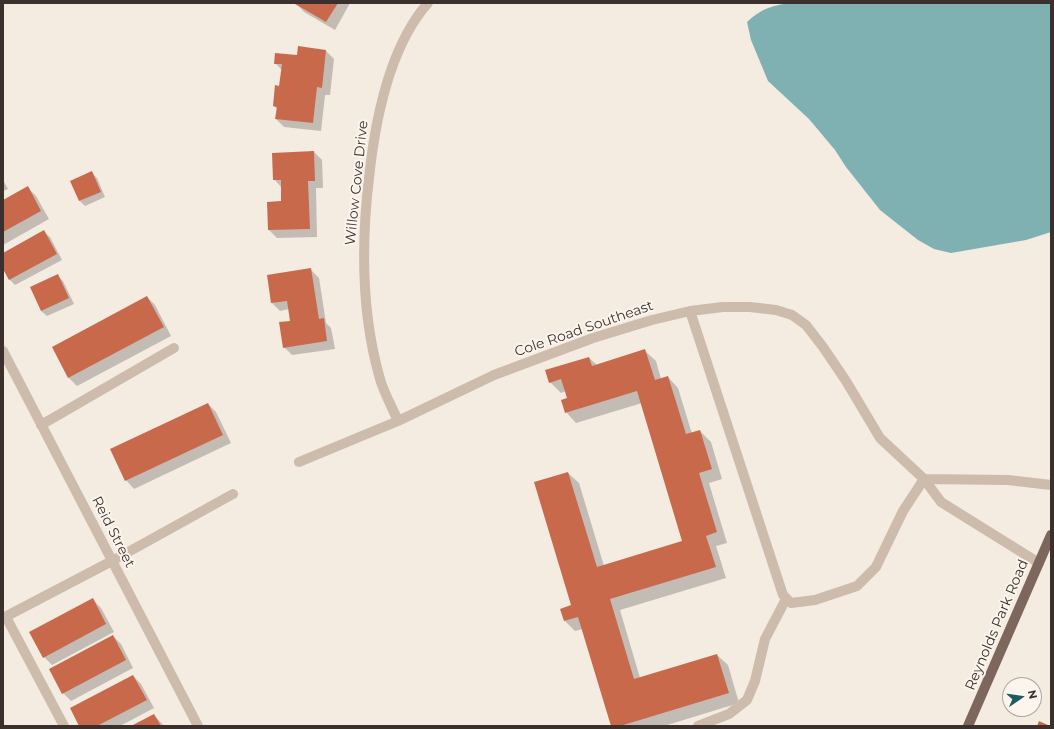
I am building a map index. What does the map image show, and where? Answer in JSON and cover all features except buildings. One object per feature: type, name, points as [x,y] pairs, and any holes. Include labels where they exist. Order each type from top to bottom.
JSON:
[{"type":"main road","name":"Reynolds Park Road","points":[[968,726],[1051,535]]},
{"type":"street","name":"Willow Cove Drive","points":[[398,421],[380,380],[372,346],[365,302],[363,258],[365,214],[372,143],[379,108],[392,66],[407,33],[428,3]]},
{"type":"street","name":"Cole Road Southeast","points":[[299,462],[398,421],[494,375],[593,338],[652,320],[690,311],[722,307],[750,307],[776,310],[792,315],[806,325],[823,347],[853,392],[880,438],[924,479],[941,502],[1038,563]]},
{"type":"street","points":[[690,311],[783,595],[791,604],[815,600],[857,586],[876,567],[903,511],[924,479],[1008,480],[1051,485]]},
{"type":"street","points":[[41,425],[174,348]]},
{"type":"street","name":"Reid Street","points":[[3,351],[198,726]]},
{"type":"street","points":[[64,726],[4,617],[112,561],[233,494]]},
{"type":"street","points":[[698,726],[729,714],[747,700],[755,681],[765,639],[786,599]]},
{"type":"water","points":[[789,3],[1051,3],[1051,232],[1026,240],[951,253],[934,249],[918,240],[880,210],[846,167],[835,150],[809,119],[768,81],[751,40],[747,22],[766,9]]}]
